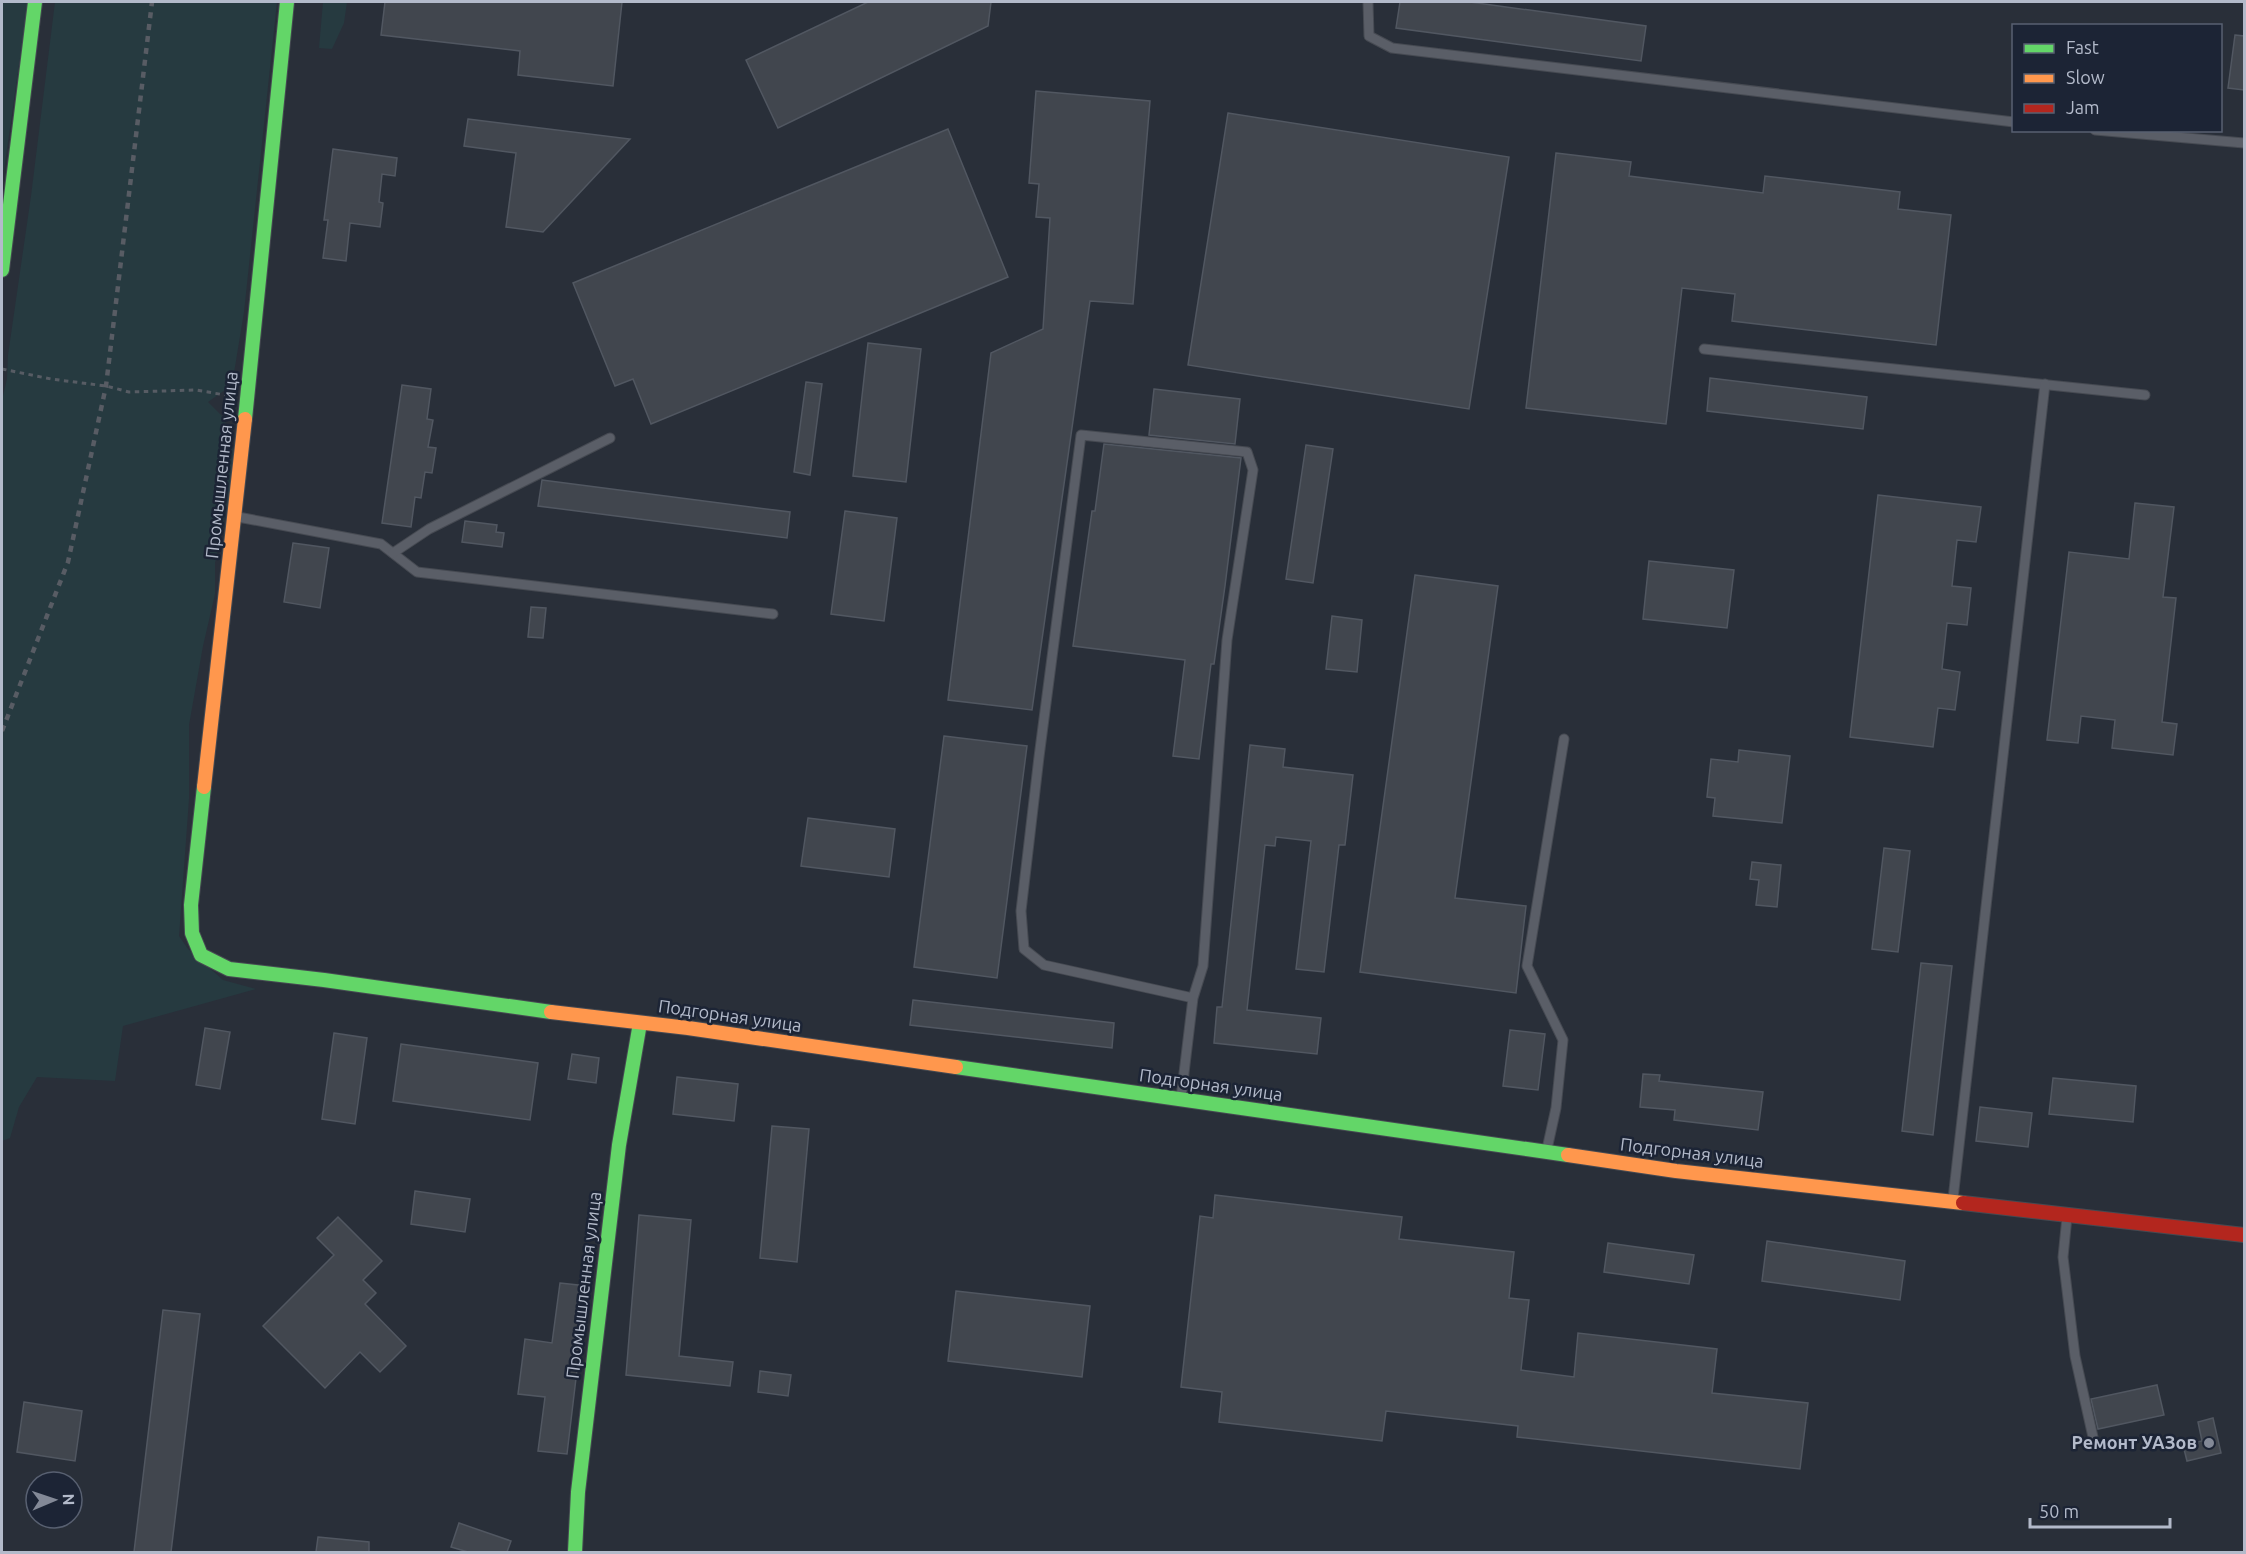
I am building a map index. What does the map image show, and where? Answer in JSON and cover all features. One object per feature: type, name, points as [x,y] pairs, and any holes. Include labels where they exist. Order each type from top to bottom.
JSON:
[{"type":"street","points":[[2,270],[35,2]]},
{"type":"street","name":"Промышленная улица","points":[[192,933],[191,905],[235,517],[287,2]]},
{"type":"street","name":"Подгорная улица","points":[[192,933],[201,955],[229,969],[1181,1098],[1676,1171],[2244,1234]]},
{"type":"street","name":"Промышленная улица","points":[[575,1552],[579,1481],[619,1145],[640,1023]]},
{"type":"lane","points":[[1368,2],[1369,36],[1392,48],[2012,122]]},
{"type":"lane","points":[[2118,132],[2244,143]]},
{"type":"lane","points":[[1704,349],[2145,395]]},
{"type":"lane","points":[[1952,1202],[2045,384]]},
{"type":"lane","points":[[1181,1098],[1193,998],[1203,966],[1227,640],[1253,470],[1247,452],[1081,435],[1021,911],[1024,949],[1044,966],[1193,998]]},
{"type":"lane","points":[[393,553],[429,529],[610,438]]},
{"type":"lane","points":[[235,517],[381,544],[417,572],[773,614]]},
{"type":"lane","points":[[1546,1152],[1556,1108],[1563,1040],[1527,966],[1564,739]]},
{"type":"lane","points":[[2067,1214],[2063,1257],[2075,1356],[2092,1437]]},
{"type":"path","points":[[2,369],[51,379],[106,386],[129,392],[196,390],[247,399]]},
{"type":"shaded area","points":[[2,2],[28,2],[4,170],[2,170]]},
{"type":"shaded area","points":[[55,2],[277,2],[244,312],[232,385],[208,402],[224,418],[233,449],[232,482],[215,563],[215,594],[189,725],[189,799],[179,936],[188,949],[223,980],[256,989],[123,1026],[115,1081],[37,1077],[19,1107],[10,1138],[2,1141],[2,400],[7,379],[8,355],[31,196]]},
{"type":"shaded area","points":[[323,2],[347,2],[344,23],[332,49],[319,48]]},
{"type":"building","points":[[385,2],[622,2],[613,86],[518,75],[520,51],[381,35]]},
{"type":"building","points":[[868,2],[991,2],[988,26],[778,128],[746,60]]},
{"type":"building","points":[[1400,2],[1470,2],[1646,26],[1641,61],[1396,28]]},
{"type":"building","points":[[2235,35],[2244,36],[2244,90],[2228,88]]},
{"type":"building","points":[[1036,91],[1150,101],[1133,304],[1090,301],[1032,710],[948,700],[991,353],[1043,329],[1050,218],[1036,217],[1039,184],[1029,183]]},
{"type":"building","points":[[1228,113],[1509,157],[1469,409],[1188,365]]},
{"type":"building","points":[[468,119],[630,139],[543,232],[506,227],[516,153],[464,146]]},
{"type":"building","points":[[948,129],[1008,277],[651,424],[633,379],[615,386],[573,283]]},
{"type":"building","points":[[333,149],[397,158],[395,176],[382,174],[379,202],[383,203],[380,227],[350,223],[346,261],[323,258],[328,220],[324,220]]},
{"type":"building","points":[[1556,153],[1631,162],[1629,176],[1763,193],[1765,176],[1900,192],[1898,209],[1951,215],[1936,345],[1732,321],[1735,294],[1682,288],[1666,424],[1526,408]]},
{"type":"building","points":[[868,343],[921,349],[906,482],[853,476]]},
{"type":"building","points":[[1710,378],[1867,397],[1863,429],[1707,411]]},
{"type":"building","points":[[806,382],[822,384],[810,475],[794,472]]},
{"type":"building","points":[[402,385],[431,389],[427,419],[433,420],[428,447],[436,448],[432,473],[425,472],[421,498],[415,497],[411,527],[382,523]]},
{"type":"building","points":[[1154,389],[1240,399],[1235,444],[1149,435]]},
{"type":"building","points":[[1104,444],[1241,458],[1225,586],[1214,664],[1211,664],[1199,759],[1173,756],[1185,660],[1073,646]]},
{"type":"building","points":[[1306,445],[1333,449],[1313,583],[1286,579]]},
{"type":"building","points":[[542,480],[790,512],[787,538],[538,506]]},
{"type":"building","points":[[1878,495],[1981,507],[1976,542],[1957,540],[1952,586],[1971,588],[1967,625],[1947,623],[1942,669],[1960,672],[1955,710],[1938,708],[1933,747],[1850,737]]},
{"type":"building","points":[[2135,503],[2174,507],[2163,597],[2176,598],[2162,722],[2177,724],[2173,755],[2112,748],[2115,720],[2081,716],[2078,743],[2047,740],[2069,552],[2129,559]]},
{"type":"building","points":[[845,511],[897,518],[884,621],[831,614]]},
{"type":"building","points":[[465,521],[497,525],[496,532],[504,533],[502,547],[462,542]]},
{"type":"building","points":[[293,543],[329,548],[320,608],[284,602]]},
{"type":"building","points":[[1649,561],[1734,570],[1727,628],[1643,619]]},
{"type":"building","points":[[1415,575],[1498,586],[1455,898],[1526,906],[1516,993],[1360,972]]},
{"type":"building","points":[[531,607],[546,608],[543,638],[528,637]]},
{"type":"building","points":[[1332,616],[1362,620],[1357,672],[1326,669]]},
{"type":"building","points":[[944,736],[1027,746],[997,978],[914,967]]},
{"type":"building","points":[[1250,745],[1285,749],[1283,767],[1353,775],[1345,845],[1339,845],[1324,972],[1296,969],[1311,841],[1276,837],[1275,846],[1265,845],[1247,1010],[1321,1018],[1317,1054],[1214,1043],[1217,1007],[1222,1007]]},
{"type":"building","points":[[1739,750],[1790,756],[1782,823],[1713,816],[1715,798],[1707,797],[1711,759],[1738,762]]},
{"type":"building","points":[[808,818],[895,829],[889,877],[801,866]]},
{"type":"building","points":[[1884,848],[1910,851],[1898,952],[1872,949]]},
{"type":"building","points":[[1752,862],[1781,865],[1777,907],[1756,905],[1759,880],[1750,879]]},
{"type":"building","points":[[1921,963],[1952,966],[1933,1135],[1902,1131]]},
{"type":"building","points":[[913,1000],[1114,1023],[1112,1048],[910,1025]]},
{"type":"building","points":[[205,1028],[230,1032],[220,1089],[196,1085]]},
{"type":"building","points":[[1510,1030],[1545,1034],[1538,1090],[1503,1086]]},
{"type":"building","points":[[334,1033],[367,1038],[355,1124],[322,1119]]},
{"type":"building","points":[[401,1044],[538,1063],[530,1120],[393,1101]]},
{"type":"building","points":[[572,1054],[599,1058],[596,1083],[568,1079]]},
{"type":"building","points":[[1643,1074],[1660,1075],[1659,1081],[1763,1092],[1758,1130],[1674,1120],[1675,1110],[1640,1107]]},
{"type":"building","points":[[677,1077],[738,1084],[734,1121],[673,1114]]},
{"type":"building","points":[[2053,1078],[2136,1086],[2133,1122],[2049,1114]]},
{"type":"building","points":[[1980,1107],[2032,1113],[2028,1147],[1976,1141]]},
{"type":"building","points":[[772,1126],[809,1129],[797,1262],[760,1258]]},
{"type":"building","points":[[415,1191],[470,1199],[465,1232],[411,1224]]},
{"type":"building","points":[[1215,1195],[1402,1217],[1399,1239],[1514,1252],[1509,1298],[1529,1300],[1521,1370],[1574,1377],[1578,1333],[1717,1349],[1712,1393],[1808,1403],[1800,1469],[1517,1437],[1518,1426],[1386,1411],[1382,1441],[1219,1422],[1222,1392],[1181,1387],[1200,1216],[1213,1218]]},
{"type":"building","points":[[639,1215],[691,1220],[679,1356],[733,1362],[730,1386],[626,1375]]},
{"type":"building","points":[[338,1217],[382,1261],[363,1280],[376,1293],[365,1304],[406,1346],[380,1372],[360,1352],[325,1388],[263,1326],[334,1255],[317,1238]]},
{"type":"building","points":[[1767,1241],[1905,1261],[1900,1300],[1762,1281]]},
{"type":"building","points":[[1608,1243],[1694,1255],[1689,1284],[1604,1272]]},
{"type":"building","points":[[560,1283],[587,1286],[567,1454],[538,1451],[545,1397],[518,1394],[525,1339],[552,1343]]},
{"type":"building","points":[[956,1291],[1090,1306],[1082,1377],[948,1361]]},
{"type":"building","points":[[163,1310],[200,1314],[171,1552],[134,1552]]},
{"type":"building","points":[[760,1371],[791,1375],[788,1396],[758,1392]]},
{"type":"building","points":[[2157,1385],[2164,1415],[2098,1429],[2091,1399]]},
{"type":"building","points":[[24,1402],[82,1411],[75,1461],[17,1452]]},
{"type":"building","points":[[2213,1418],[2221,1453],[2187,1461],[2183,1445],[2202,1441],[2198,1422]]},
{"type":"building","points":[[459,1523],[511,1541],[507,1552],[468,1552],[451,1547]]},
{"type":"building","points":[[318,1537],[369,1542],[369,1552],[316,1552]]},
{"type":"railway","points":[[2,731],[68,562],[106,386],[152,2]]},
{"type":"traffic: fast","points":[[2,270],[35,2]]},
{"type":"traffic: fast","points":[[245,419],[287,2]]},
{"type":"traffic: fast","points":[[204,787],[191,905],[192,933],[201,955],[229,969],[551,1012]]},
{"type":"traffic: fast","points":[[575,1552],[578,1492],[619,1145],[640,1023]]},
{"type":"traffic: fast","points":[[956,1067],[1568,1155]]},
{"type":"traffic: slow","points":[[204,787],[245,419]]},
{"type":"traffic: slow","points":[[551,1012],[688,1028],[956,1067]]},
{"type":"traffic: slow","points":[[1568,1155],[1676,1171],[1963,1203]]},
{"type":"traffic: jam","points":[[1963,1203],[2244,1235]]},
{"type":"place","name":"Ремонт УАЗов","points":[[2209,1443]]}]
